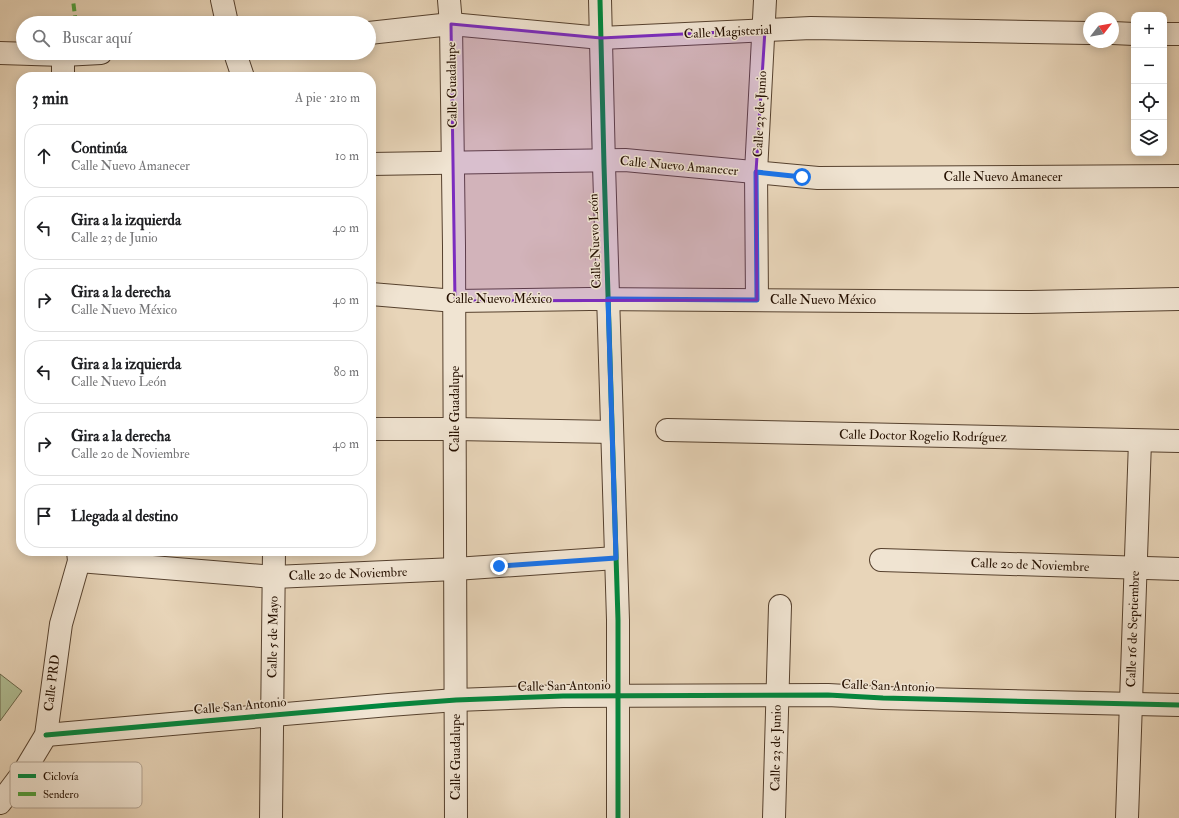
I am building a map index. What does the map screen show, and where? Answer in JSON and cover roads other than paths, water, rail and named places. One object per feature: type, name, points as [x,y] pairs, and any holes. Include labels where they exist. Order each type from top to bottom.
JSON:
[{"type":"street","points":[[222,0],[225,16]]},
{"type":"street","name":"Calle Guadalupe","points":[[449,0],[451,24],[455,300],[456,818]]},
{"type":"street","name":"Calle Nuevo León","points":[[600,0],[618,620],[618,818]]},
{"type":"street","name":"Calle 23 de Junio","points":[[757,300],[756,172],[765,30],[765,0]]},
{"type":"street","name":"Calle Magisterial","points":[[376,32],[451,24],[601,38],[811,28],[1083,33]]},
{"type":"street","points":[[1119,33],[1131,34]]},
{"type":"street","points":[[1167,34],[1179,34]]},
{"type":"street","points":[[0,53],[16,54]]},
{"type":"street","points":[[63,60],[63,72]]},
{"type":"street","points":[[237,60],[241,72]]},
{"type":"street","name":"Calle Nuevo Amanecer","points":[[376,164],[625,160],[818,178],[1179,176]]},
{"type":"street","name":"Calle Nuevo México","points":[[376,294],[455,300],[608,299],[1032,302],[1179,299]]},
{"type":"street","points":[[376,430],[455,429],[612,432]]},
{"type":"street","name":"Calle Doctor Rogelio Rodríguez","points":[[667,430],[1179,441]]},
{"type":"street","name":"Calle 16 de Septiembre","points":[[1127,818],[1140,441]]},
{"type":"street","name":"Calle 20 de Noviembre","points":[[79,556],[274,577],[455,569],[616,558]]},
{"type":"street","name":"Calle PRD","points":[[30,762],[46,735],[61,624],[79,556]]},
{"type":"street","name":"Calle 5 de Mayo","points":[[271,818],[274,556]]},
{"type":"street","name":"Calle 20 de Noviembre","points":[[881,560],[1179,569]]},
{"type":"street","name":"Calle 23 de Junio","points":[[774,818],[780,606]]},
{"type":"street","name":"Calle San Antonio","points":[[46,735],[456,700],[563,696],[777,695],[1179,705]]},
{"type":"street","name":"Calle PRD","points":[[0,803],[10,790]]}]
